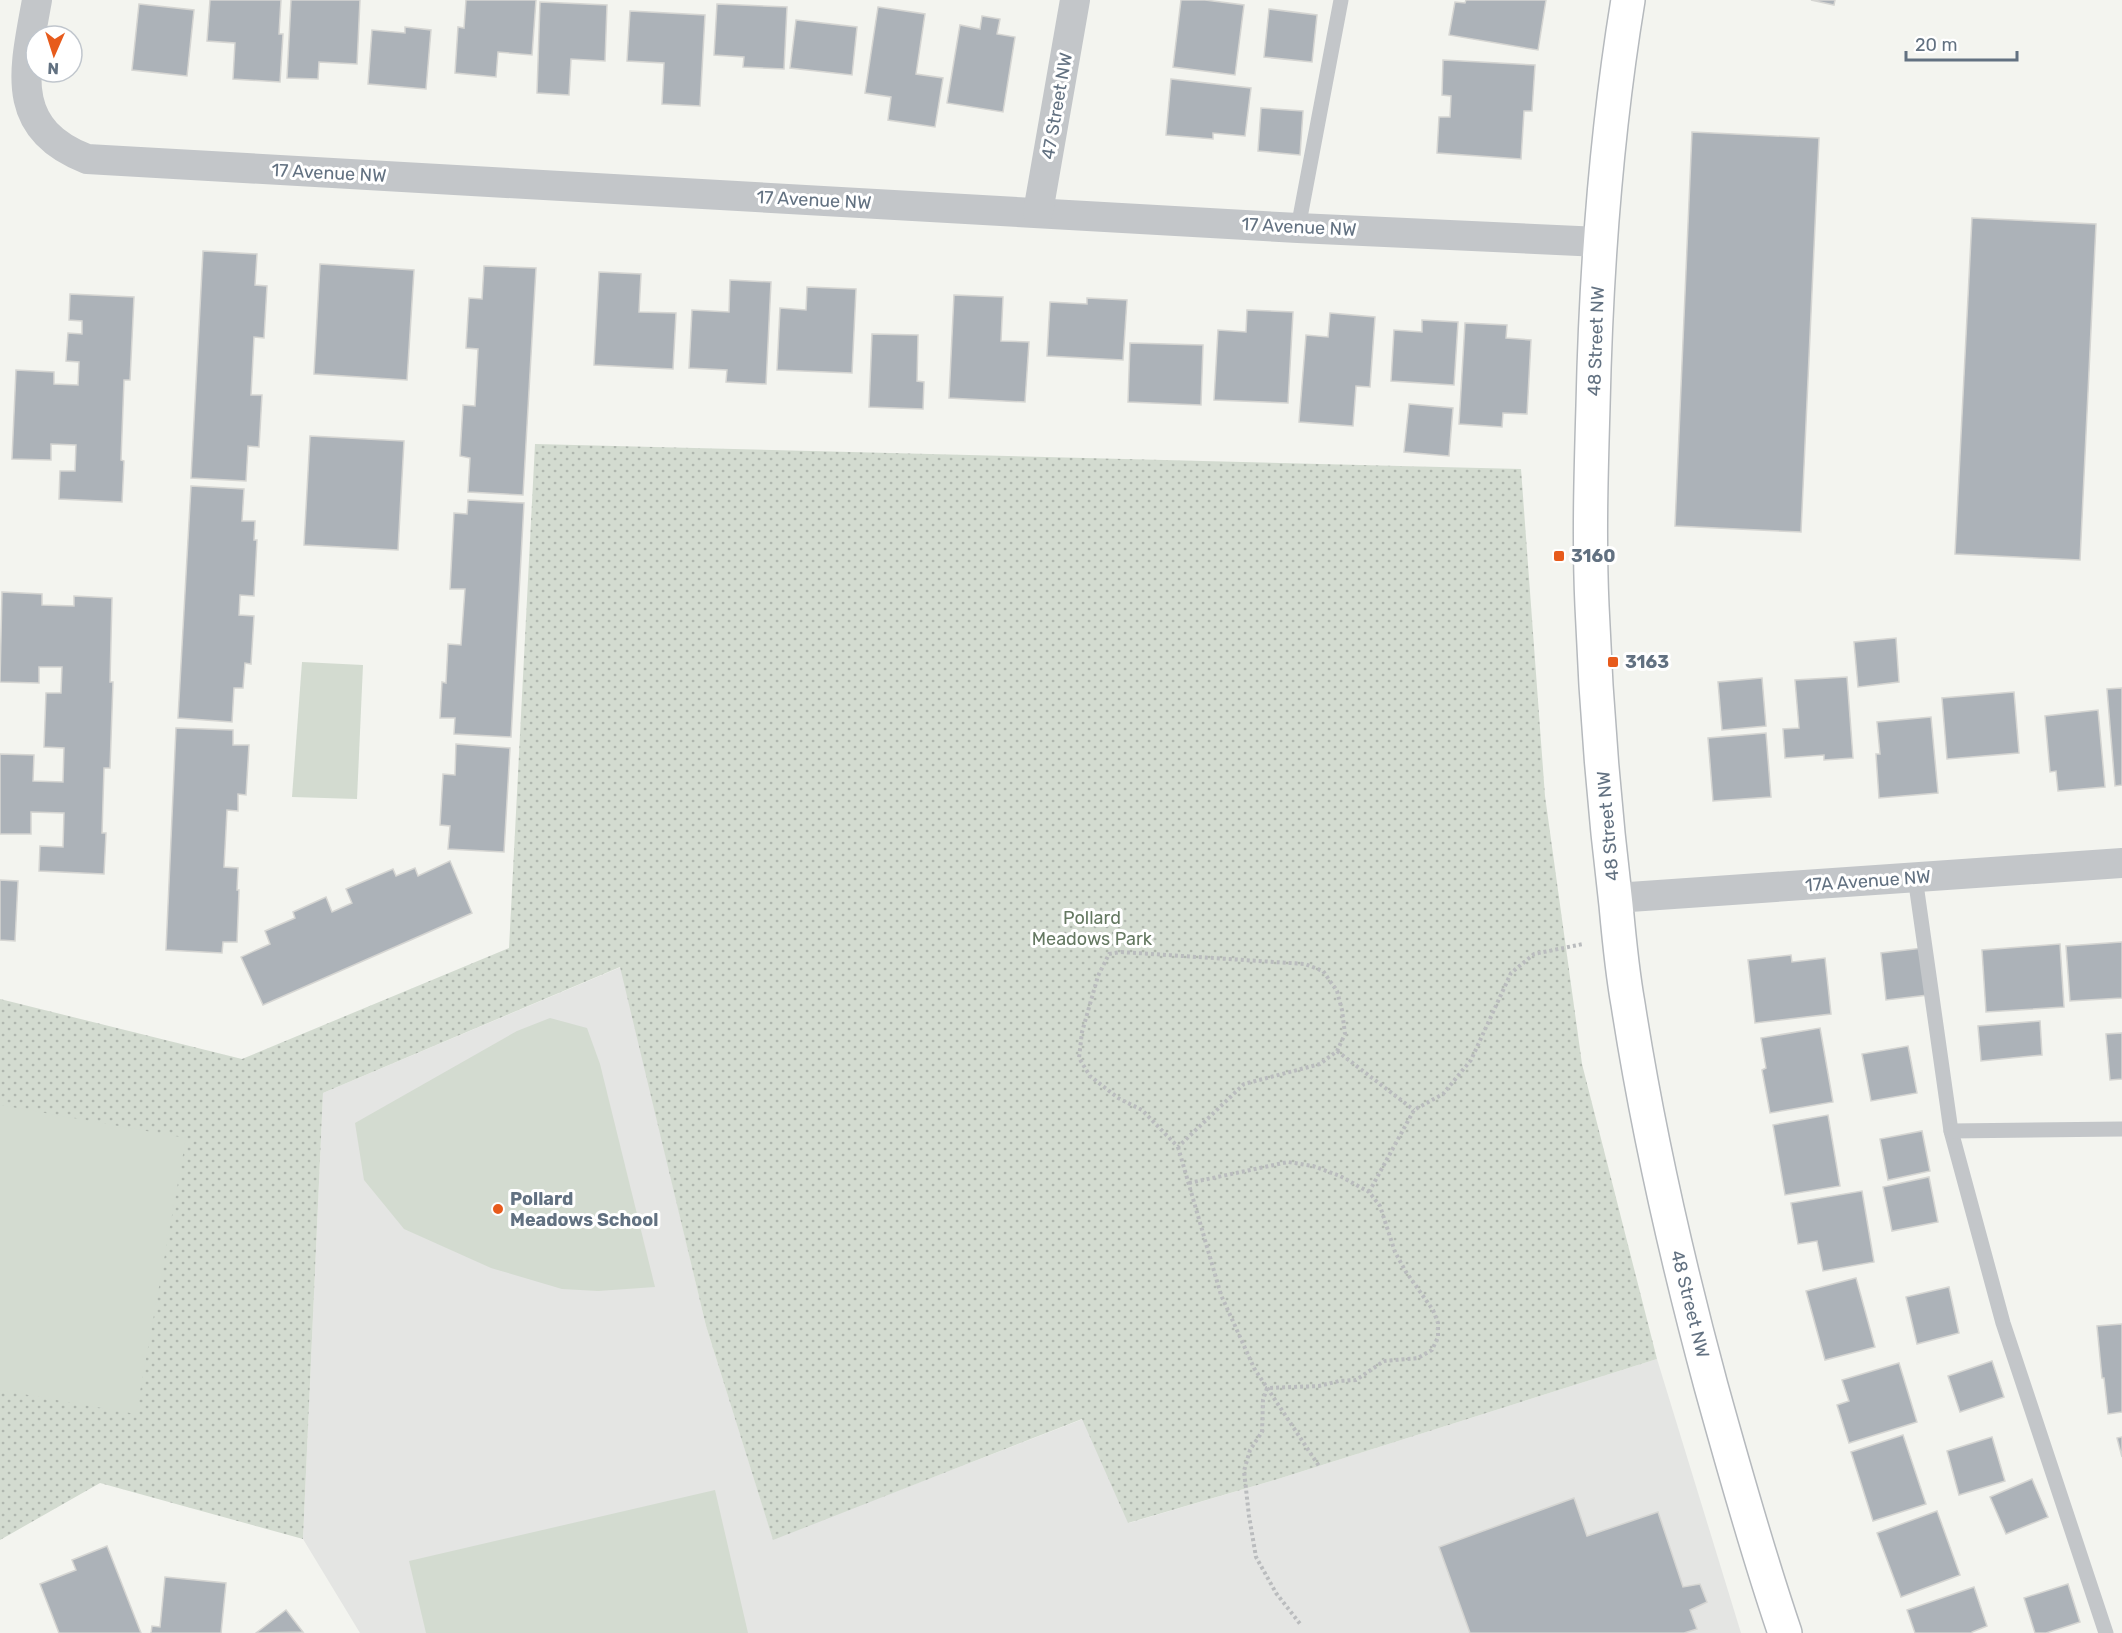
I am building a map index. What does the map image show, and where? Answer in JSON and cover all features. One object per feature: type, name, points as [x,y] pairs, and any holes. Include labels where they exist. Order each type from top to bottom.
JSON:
[{"type":"street","name":"17 Avenue NW","points":[[37,0],[27,57],[26,82],[30,105],[39,126],[49,138],[66,151],[87,159],[1298,228],[1600,242]]},
{"type":"street","name":"47 Street NW","points":[[1038,212],[1075,0]]},
{"type":"street","name":"48 Street NW","points":[[1628,0],[1608,147],[1600,242],[1593,421],[1592,603],[1602,761],[1615,898],[1627,1000],[1660,1181],[1685,1290],[1757,1552],[1785,1633]]},
{"type":"street","name":"17A Avenue NW","points":[[1615,898],[2122,863]]},
{"type":"lane","points":[[1298,228],[1341,0]]},
{"type":"lane","points":[[1915,877],[1951,1131],[2003,1323],[2106,1633]]},
{"type":"lane","points":[[1951,1131],[2122,1129]]},
{"type":"path","points":[[1369,1192],[1414,1110],[1443,1094],[1471,1060],[1511,973],[1534,954],[1583,944]]},
{"type":"path","points":[[1178,1147],[1244,1084],[1320,1064],[1337,1051],[1345,1034],[1342,1010],[1337,992],[1323,971],[1305,964],[1120,952],[1109,954],[1098,976],[1082,1032],[1080,1058],[1090,1076],[1118,1098],[1142,1110],[1178,1147],[1221,1295],[1254,1368],[1319,1466]]},
{"type":"path","points":[[1337,1051],[1414,1110]]},
{"type":"path","points":[[1190,1183],[1288,1162],[1340,1176],[1369,1192],[1380,1206],[1395,1252],[1433,1310],[1438,1323],[1438,1337],[1432,1350],[1418,1358],[1384,1361],[1356,1380],[1319,1386],[1267,1388]]},
{"type":"path","points":[[1267,1388],[1263,1400],[1262,1432],[1250,1450],[1244,1471],[1249,1516],[1256,1557],[1276,1593],[1301,1625]]},
{"type":"shaded area","name":"Pollard Meadows School","points":[[621,967],[706,1326],[773,1539],[1083,1419],[1129,1523],[1278,1479],[1657,1359],[1741,1633],[360,1633],[303,1539],[323,1093]]},
{"type":"green space","name":"Pollard Meadows Park","points":[[535,444],[1521,469],[1545,796],[1582,1064],[1657,1359],[1278,1479],[1128,1523],[1082,1419],[773,1540],[706,1326],[620,967],[323,1093],[303,1539],[100,1483],[0,1540],[0,999],[242,1059],[509,948]]},
{"type":"green space","points":[[302,662],[363,665],[357,799],[292,797]]},
{"type":"green space","points":[[550,1018],[587,1028],[600,1064],[655,1287],[598,1291],[562,1289],[491,1268],[404,1229],[364,1180],[355,1123],[517,1031]]},
{"type":"green space","points":[[0,1105],[186,1138],[136,1414],[0,1390]]},
{"type":"green space","points":[[715,1490],[748,1633],[426,1633],[409,1561]]},
{"type":"building","points":[[210,0],[281,0],[279,34],[283,34],[280,82],[233,79],[235,43],[207,41]]},
{"type":"building","points":[[291,0],[360,0],[357,64],[319,62],[318,79],[287,78]]},
{"type":"building","points":[[466,0],[536,0],[532,55],[498,52],[496,77],[455,73],[458,27],[464,28]]},
{"type":"building","points":[[1181,0],[1205,0],[1244,5],[1235,75],[1173,67]]},
{"type":"building","points":[[1466,0],[1546,0],[1538,50],[1449,35],[1455,2],[1465,3]]},
{"type":"building","points":[[1811,0],[1835,0],[1834,5]]},
{"type":"building","points":[[540,2],[607,5],[605,61],[571,59],[569,95],[537,93]]},
{"type":"building","points":[[139,4],[194,10],[187,76],[132,70]]},
{"type":"building","points":[[717,4],[787,7],[784,69],[743,67],[744,57],[714,55]]},
{"type":"building","points":[[878,7],[925,14],[916,74],[943,78],[935,127],[888,120],[891,97],[865,93]]},
{"type":"building","points":[[1269,9],[1317,15],[1312,62],[1264,57]]},
{"type":"building","points":[[630,11],[705,15],[700,106],[662,104],[664,63],[627,61]]},
{"type":"building","points":[[982,16],[1000,19],[997,34],[1015,37],[1003,112],[947,103],[960,25],[980,29]]},
{"type":"building","points":[[796,20],[857,27],[852,75],[790,68]]},
{"type":"building","points":[[405,27],[431,30],[426,89],[368,84],[372,30],[405,33]]},
{"type":"building","points":[[1443,60],[1535,65],[1532,111],[1524,111],[1521,159],[1437,153],[1439,117],[1450,117],[1451,96],[1442,95]]},
{"type":"building","points":[[1171,79],[1251,88],[1245,136],[1213,133],[1213,139],[1166,135]]},
{"type":"building","points":[[1261,108],[1303,111],[1300,155],[1258,151]]},
{"type":"building","points":[[1692,132],[1819,138],[1801,532],[1675,526]]},
{"type":"building","points":[[1972,218],[2096,224],[2080,560],[1955,554]]},
{"type":"building","points":[[203,251],[257,254],[255,285],[267,286],[264,338],[254,337],[251,395],[262,395],[259,447],[248,446],[246,481],[191,478]]},
{"type":"building","points":[[320,264],[414,270],[407,380],[314,374]]},
{"type":"building","points":[[484,266],[536,268],[523,495],[468,492],[470,458],[460,456],[463,405],[475,406],[478,349],[466,348],[469,298],[482,299]]},
{"type":"building","points":[[599,272],[641,274],[639,312],[676,313],[673,369],[594,365]]},
{"type":"building","points":[[730,280],[771,282],[766,384],[726,382],[727,370],[689,368],[692,310],[729,312]]},
{"type":"building","points":[[807,287],[856,289],[852,373],[777,370],[780,308],[806,310]]},
{"type":"building","points":[[70,294],[134,297],[130,380],[124,380],[122,502],[59,499],[60,471],[75,471],[76,445],[51,444],[51,460],[12,459],[16,370],[54,372],[54,384],[78,385],[79,362],[66,361],[68,333],[82,334],[82,321],[69,320]]},
{"type":"building","points":[[954,295],[1003,297],[1001,341],[1029,342],[1025,402],[949,398]]},
{"type":"building","points":[[1087,298],[1127,300],[1123,360],[1047,356],[1050,302],[1087,304]]},
{"type":"building","points":[[1247,310],[1293,312],[1288,403],[1214,400],[1218,330],[1246,332]]},
{"type":"building","points":[[1330,313],[1375,317],[1370,387],[1356,386],[1353,426],[1299,422],[1306,335],[1328,337]]},
{"type":"building","points":[[1422,320],[1458,322],[1454,385],[1391,381],[1394,330],[1422,332]]},
{"type":"building","points":[[1465,323],[1507,325],[1506,338],[1531,340],[1527,414],[1503,413],[1502,427],[1459,424]]},
{"type":"building","points":[[872,334],[918,335],[917,381],[924,382],[923,409],[869,407]]},
{"type":"building","points":[[1130,343],[1203,345],[1201,405],[1128,402]]},
{"type":"building","points":[[1409,404],[1453,408],[1449,456],[1404,452]]},
{"type":"building","points":[[310,436],[404,441],[398,550],[304,545]]},
{"type":"building","points":[[191,486],[244,489],[242,521],[255,521],[254,540],[257,540],[254,596],[240,595],[239,615],[254,616],[251,664],[245,663],[243,688],[234,688],[232,722],[178,718]]},
{"type":"building","points":[[468,500],[524,503],[511,737],[454,734],[455,718],[440,718],[442,682],[446,683],[448,644],[461,645],[465,589],[450,589],[454,513],[467,514]]},
{"type":"building","points":[[2,592],[42,594],[42,605],[74,606],[74,596],[112,598],[110,682],[113,682],[110,768],[104,768],[102,833],[106,833],[104,874],[39,871],[40,846],[63,847],[64,813],[31,812],[31,834],[0,834],[0,754],[34,755],[33,781],[63,782],[64,748],[44,747],[46,693],[61,693],[62,667],[39,667],[39,683],[0,682]]},
{"type":"building","points":[[1896,638],[1899,682],[1858,687],[1854,642]]},
{"type":"building","points":[[1847,677],[1853,758],[1824,760],[1824,755],[1785,758],[1783,729],[1799,728],[1795,680]]},
{"type":"building","points":[[1762,678],[1766,726],[1722,730],[1718,682]]},
{"type":"building","points":[[2122,688],[2122,785],[2115,786],[2107,689]]},
{"type":"building","points":[[2014,692],[2019,753],[1947,759],[1942,698]]},
{"type":"building","points":[[2098,710],[2105,787],[2058,791],[2056,771],[2050,772],[2045,716]]},
{"type":"building","points":[[1931,717],[1938,793],[1879,798],[1876,754],[1880,754],[1877,722]]},
{"type":"building","points":[[176,728],[233,730],[233,745],[249,745],[246,795],[238,794],[238,811],[227,810],[224,867],[238,868],[237,942],[223,942],[222,953],[166,950]]},
{"type":"building","points":[[1766,733],[1771,797],[1713,801],[1708,738]]},
{"type":"building","points":[[456,744],[510,748],[504,852],[448,849],[450,826],[440,825],[443,774],[455,775]]},
{"type":"building","points":[[450,861],[472,913],[263,1005],[241,957],[270,944],[265,931],[295,918],[293,912],[326,897],[332,912],[352,903],[346,889],[393,869],[396,876],[415,868],[418,876]]},
{"type":"building","points":[[0,880],[18,881],[15,941],[0,940]]},
{"type":"building","points":[[2122,942],[2122,998],[2070,1001],[2066,946]]},
{"type":"building","points":[[2060,944],[2064,1007],[1986,1012],[1982,950]]},
{"type":"building","points":[[1923,948],[1928,995],[1886,1000],[1881,953]]},
{"type":"building","points":[[1791,955],[1792,962],[1825,958],[1831,1014],[1755,1023],[1748,960]]},
{"type":"building","points":[[2040,1021],[2042,1055],[1981,1061],[1978,1026]]},
{"type":"building","points":[[1820,1028],[1833,1102],[1770,1113],[1762,1070],[1766,1068],[1761,1038]]},
{"type":"building","points":[[2122,1033],[2122,1079],[2110,1080],[2106,1034]]},
{"type":"building","points":[[1908,1046],[1917,1093],[1871,1101],[1862,1054]]},
{"type":"building","points":[[1828,1115],[1840,1186],[1785,1195],[1773,1125]]},
{"type":"building","points":[[1922,1131],[1930,1171],[1888,1180],[1880,1139]]},
{"type":"building","points":[[1929,1177],[1938,1222],[1892,1231],[1883,1187]]},
{"type":"building","points":[[1862,1191],[1874,1262],[1823,1271],[1817,1241],[1798,1244],[1791,1203]]},
{"type":"building","points":[[1856,1278],[1875,1347],[1825,1360],[1806,1291]]},
{"type":"building","points":[[1949,1287],[1959,1333],[1917,1344],[1906,1297]]},
{"type":"building","points":[[2122,1324],[2122,1412],[2108,1414],[2097,1326]]},
{"type":"building","points":[[1992,1361],[2004,1397],[1960,1412],[1948,1376]]},
{"type":"building","points":[[1899,1363],[1917,1422],[1849,1443],[1837,1405],[1849,1401],[1842,1380]]},
{"type":"building","points":[[1903,1435],[1926,1504],[1873,1521],[1851,1452]]},
{"type":"building","points":[[1992,1437],[2005,1481],[1959,1495],[1947,1451]]},
{"type":"building","points":[[2122,1437],[2122,1457],[2117,1438]]},
{"type":"building","points":[[2032,1479],[2048,1517],[2006,1534],[1990,1497]]},
{"type":"building","points":[[1574,1498],[1587,1536],[1658,1512],[1683,1587],[1700,1584],[1707,1602],[1690,1610],[1697,1629],[1684,1633],[1470,1633],[1439,1547]]},
{"type":"building","points":[[1937,1511],[1960,1575],[1901,1597],[1877,1533]]},
{"type":"building","points":[[107,1546],[141,1633],[59,1633],[40,1584],[76,1570],[72,1560]]},
{"type":"building","points":[[165,1577],[226,1583],[221,1633],[151,1633],[152,1626],[160,1627]]},
{"type":"building","points":[[2068,1584],[2080,1622],[2046,1633],[2035,1633],[2024,1598]]},
{"type":"building","points":[[1974,1587],[1987,1626],[1972,1633],[1915,1633],[1907,1610]]},
{"type":"building","points":[[286,1610],[303,1632],[256,1633]]},
{"type":"place","name":"3160","points":[[1559,556]]},
{"type":"place","name":"3163","points":[[1613,662]]},
{"type":"place","name":"Pollard Meadows School","points":[[498,1209]]}]
